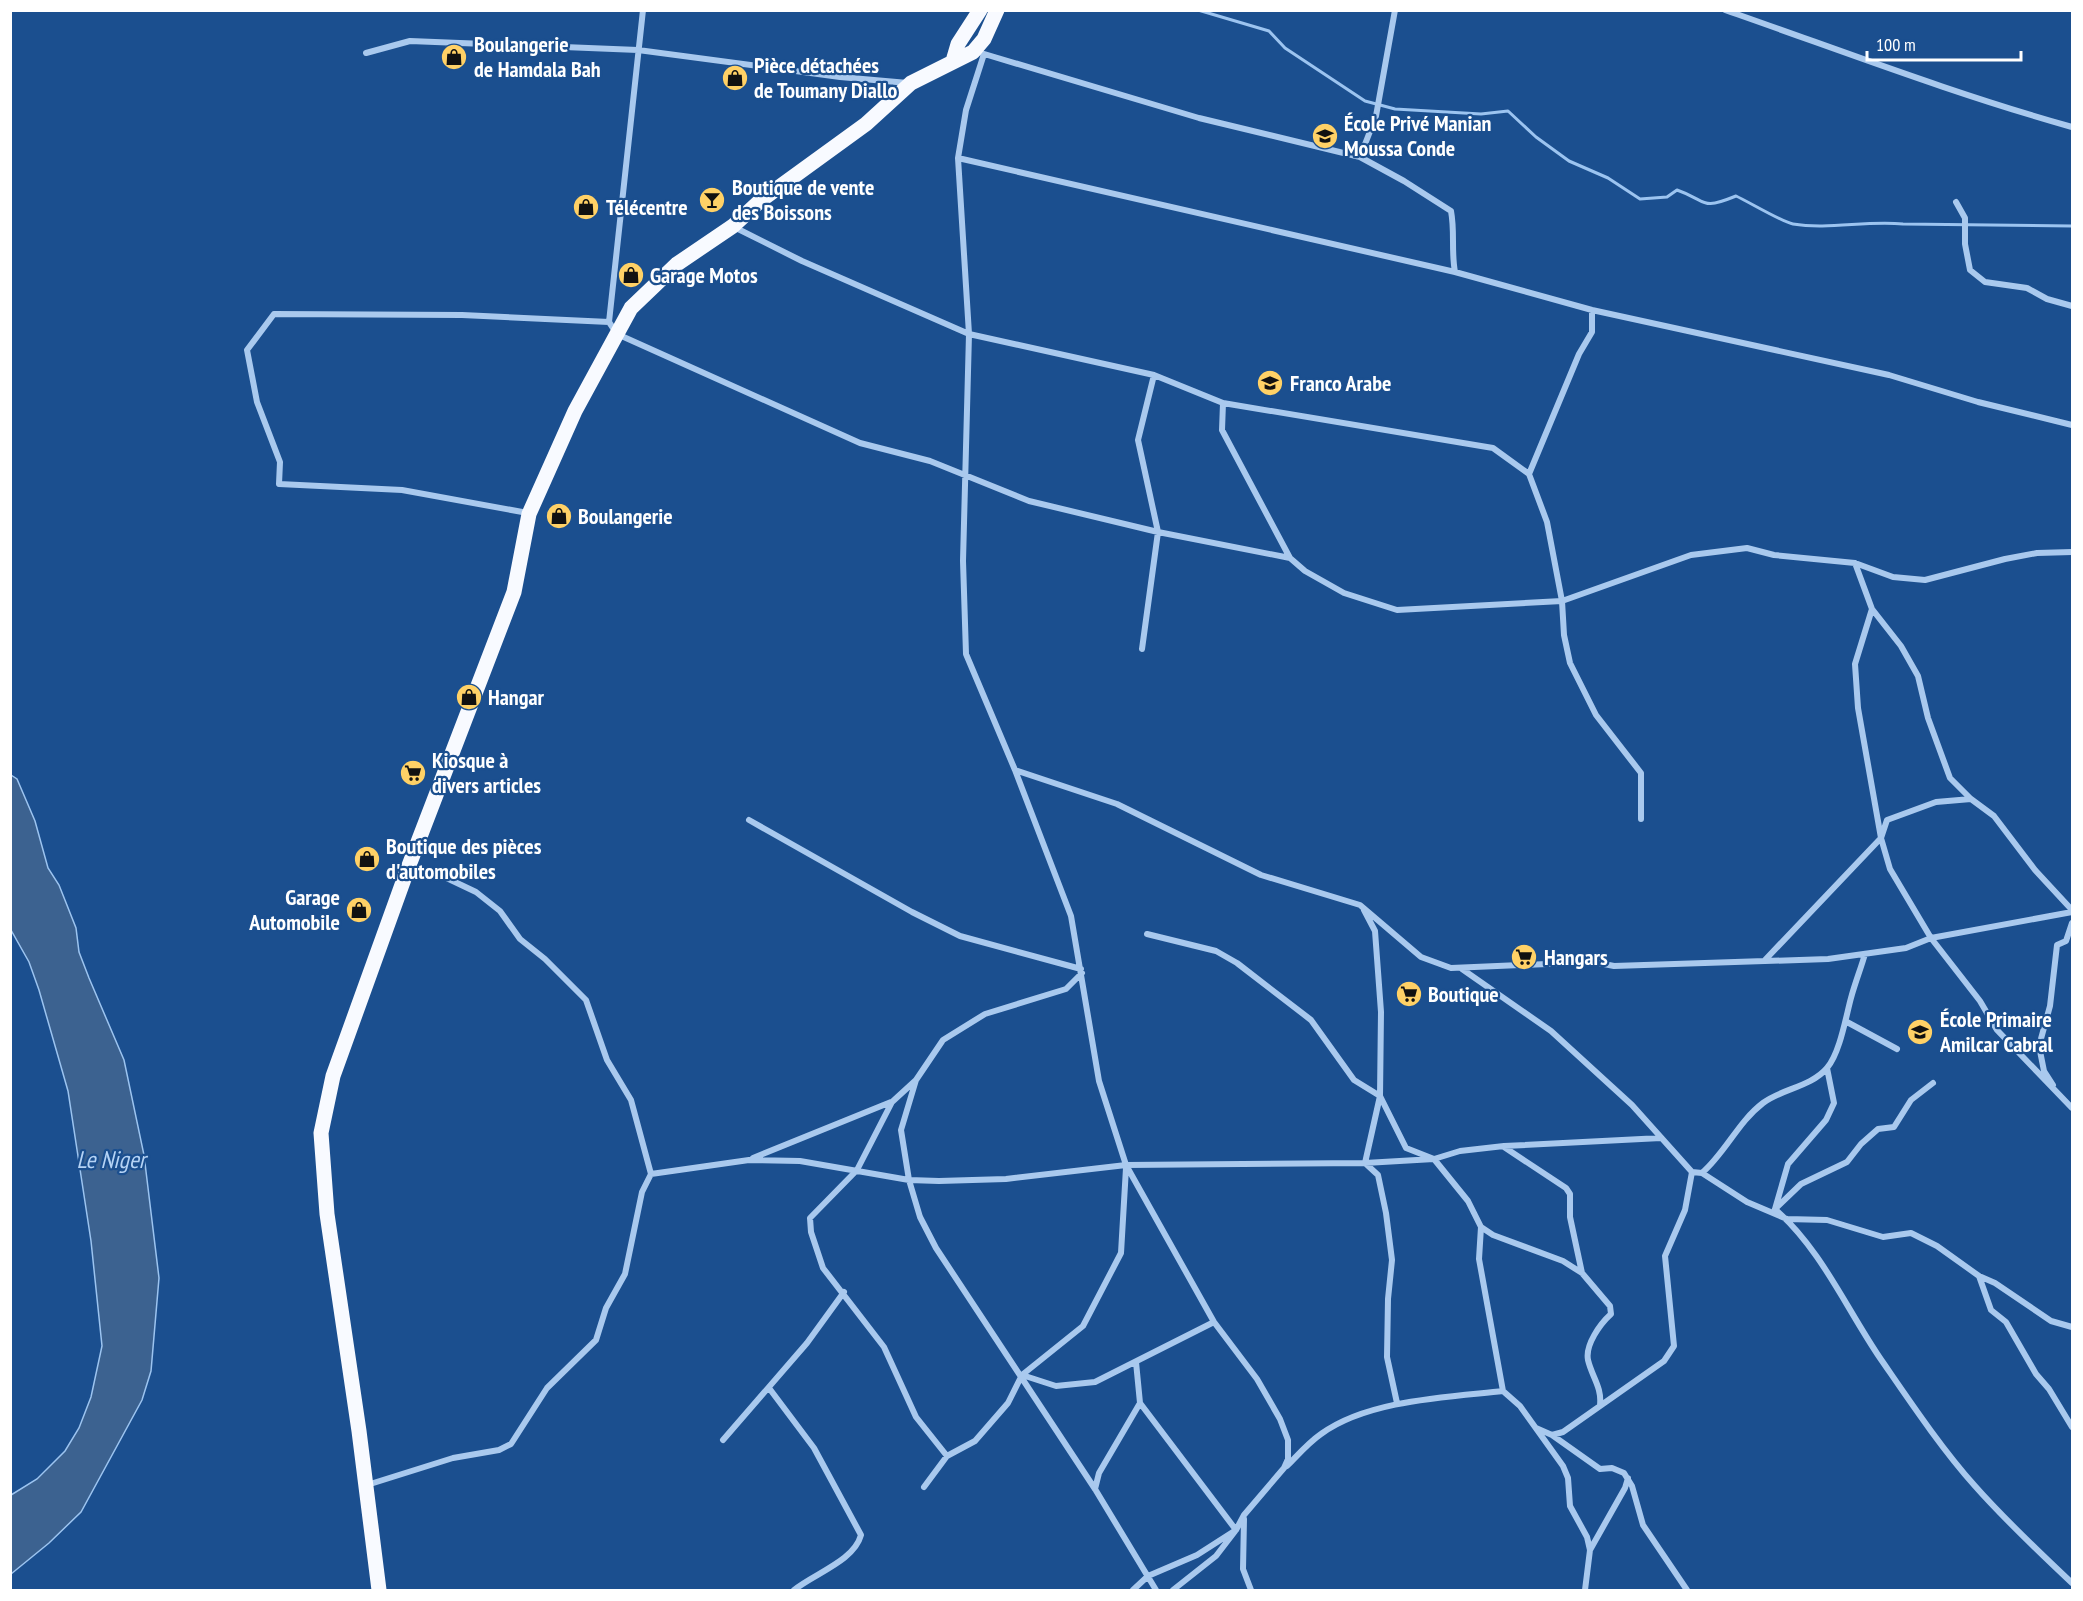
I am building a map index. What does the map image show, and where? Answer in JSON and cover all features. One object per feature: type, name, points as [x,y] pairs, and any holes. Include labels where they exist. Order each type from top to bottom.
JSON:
[{"type":"highway","points":[[953,61],[958,44],[980,10]]},
{"type":"highway","points":[[379,1590],[327,1214],[321,1133],[333,1076],[408,868],[514,592],[529,514],[613,328],[621,322],[631,308],[670,270],[733,226],[760,201],[866,124],[910,83],[938,72],[953,61],[979,53],[997,10]]},
{"type":"street","points":[[613,328],[643,10]]},
{"type":"street","points":[[1360,158],[1378,107],[1395,10]]},
{"type":"street","points":[[1725,10],[1878,65],[2016,111],[2073,127]]},
{"type":"street","points":[[366,53],[410,41],[638,50],[840,77],[910,83]]},
{"type":"street","points":[[958,44],[979,53],[1199,118],[1360,158],[1404,181],[1451,211],[1455,232],[1451,251],[1455,272]]},
{"type":"street","points":[[979,53],[958,158],[969,334],[963,561],[966,654],[1015,770],[1071,916],[1099,1081],[1126,1165],[1214,1322],[1257,1379],[1280,1419],[1288,1440],[1288,1459],[1284,1468]]},
{"type":"street","points":[[958,158],[1455,272],[1516,287],[1592,310],[1889,375],[1978,402],[2073,425]]},
{"type":"street","points":[[1956,202],[1965,218],[1965,244],[1970,270],[1985,282],[2027,288],[2047,299],[2073,306]]},
{"type":"street","points":[[733,226],[802,261],[969,334],[1154,375],[1223,404],[1493,448],[1529,474],[1547,522],[1562,601],[1564,635],[1570,663],[1596,715],[1641,773],[1641,819]]},
{"type":"street","points":[[1529,474],[1579,354],[1592,332],[1592,310]]},
{"type":"street","points":[[529,514],[402,490],[279,484],[280,462],[257,402],[248,350],[274,314],[462,315],[613,328],[860,443],[930,461],[1029,501],[1158,532],[1290,558]]},
{"type":"street","points":[[1142,648],[1158,532],[1138,441],[1154,375]]},
{"type":"street","points":[[1223,404],[1222,430],[1290,558],[1305,571],[1344,592],[1397,610],[1562,601],[1691,555],[1747,548],[1774,555],[1855,563],[1893,577],[1925,580],[2005,559],[2037,553],[2073,552]]},
{"type":"street","points":[[1855,563],[1872,609],[1901,646],[1918,676],[1928,718],[1950,778],[1971,799],[1994,816],[2035,870],[2073,911]]},
{"type":"street","points":[[1872,609],[1855,664],[1858,708],[1881,838],[1890,869],[1931,938],[1980,1001],[1996,1030],[2073,1108]]},
{"type":"street","points":[[1015,770],[1117,804],[1261,875],[1360,905],[1421,957],[1461,969],[1551,1031],[1632,1105],[1692,1172],[1702,1173],[1747,1202],[1787,1219],[1827,1220],[1883,1237],[1911,1233],[1937,1246],[1979,1276],[1995,1282],[2051,1321],[2073,1327]]},
{"type":"street","points":[[1765,960],[1881,838],[1887,820],[1936,802],[1971,799]]},
{"type":"street","points":[[749,820],[912,912],[960,936],[1082,971]]},
{"type":"street","points":[[366,1486],[453,1458],[500,1450],[511,1444],[547,1388],[596,1340],[606,1308],[625,1274],[642,1192],[651,1174],[631,1100],[607,1060],[586,1000],[545,959],[520,939],[500,911],[476,892],[436,873],[408,868]]},
{"type":"street","points":[[1360,905],[1375,931],[1381,1012],[1380,1096],[1365,1163]]},
{"type":"street","points":[[1461,969],[1594,963],[1614,966],[1828,959],[1906,948],[1931,938],[2073,911]]},
{"type":"street","points":[[2060,1095],[2044,1071],[2039,1046],[2050,1006],[2057,945],[2066,941],[2073,923]]},
{"type":"street","points":[[1147,934],[1216,951],[1237,963],[1311,1020],[1354,1080],[1380,1096],[1406,1148],[1434,1159],[1468,1201],[1481,1227],[1493,1235],[1563,1261],[1582,1273],[1610,1306],[1611,1314],[1592,1339],[1588,1359],[1601,1392],[1600,1405]]},
{"type":"street","points":[[1702,1173],[1715,1161],[1742,1122],[1764,1102],[1791,1092],[1827,1068],[1847,1022],[1850,1001],[1865,954]]},
{"type":"street","points":[[947,1456],[916,1417],[884,1347],[844,1292],[823,1268],[811,1232],[810,1218],[857,1170],[892,1102],[916,1080],[943,1040],[985,1014],[1066,989],[1082,971]]},
{"type":"street","points":[[1847,1022],[1897,1049]]},
{"type":"street","points":[[1775,1209],[1788,1164],[1826,1119],[1834,1103],[1827,1068]]},
{"type":"street","points":[[916,1080],[902,1130],[909,1180],[920,1217],[936,1248],[1022,1375],[1156,1590]]},
{"type":"street","points":[[1775,1209],[1801,1184],[1847,1162],[1861,1143],[1878,1128],[1894,1127],[1911,1100],[1933,1083]]},
{"type":"street","points":[[749,1160],[892,1102]]},
{"type":"street","points":[[651,1174],[749,1160],[800,1161],[909,1180],[1006,1179],[1126,1165],[1365,1163],[1434,1159],[1460,1151],[1504,1146],[1661,1138]]},
{"type":"street","points":[[1504,1146],[1566,1188],[1570,1194],[1570,1217],[1582,1273]]},
{"type":"street","points":[[1365,1163],[1378,1174],[1389,1231],[1392,1260],[1388,1299],[1387,1357],[1397,1403]]},
{"type":"street","points":[[924,1487],[947,1456],[975,1441],[1008,1403],[1022,1375],[1083,1326],[1120,1252],[1126,1165]]},
{"type":"street","points":[[1552,1435],[1563,1432],[1664,1361],[1674,1346],[1665,1256],[1685,1210],[1692,1172]]},
{"type":"street","points":[[1775,1209],[1787,1219],[1836,1284],[1857,1325],[1975,1486],[2030,1543],[2073,1583]]},
{"type":"street","points":[[1481,1227],[1479,1259],[1503,1390],[1520,1406],[1569,1478],[1570,1506],[1587,1537],[1590,1550],[1585,1590]]},
{"type":"street","points":[[1979,1276],[1991,1310],[2006,1322],[2036,1374],[2049,1389],[2073,1427]]},
{"type":"street","points":[[723,1440],[769,1388],[844,1292]]},
{"type":"street","points":[[1022,1375],[1056,1386],[1095,1382],[1214,1322]]},
{"type":"street","points":[[1136,1362],[1140,1403],[1236,1530]]},
{"type":"street","points":[[769,1388],[814,1448],[861,1535],[858,1547],[848,1556],[794,1590]]},
{"type":"street","points":[[1173,1590],[1216,1556],[1236,1530],[1244,1515],[1284,1468],[1321,1433],[1359,1415],[1397,1403],[1503,1390]]},
{"type":"street","points":[[1095,1489],[1099,1473],[1140,1403]]},
{"type":"street","points":[[1536,1428],[1552,1435],[1600,1468],[1612,1468],[1628,1478],[1643,1525],[1687,1590]]},
{"type":"street","points":[[1590,1550],[1625,1488],[1628,1478]]},
{"type":"street","points":[[1244,1515],[1243,1569],[1251,1590]]},
{"type":"street","points":[[1133,1590],[1148,1576],[1197,1555],[1236,1530]]},
{"type":"water","name":"Le Niger","points":[[11,775],[17,779],[35,821],[48,868],[59,885],[76,928],[79,952],[124,1060],[144,1155],[159,1278],[151,1371],[142,1400],[81,1512],[49,1543],[11,1574],[11,1495],[37,1479],[65,1451],[79,1428],[91,1397],[102,1346],[91,1241],[68,1091],[39,990],[29,962],[11,930]]},
{"type":"waterway","points":[[1198,10],[1269,31],[1285,48],[1365,101],[1395,109],[1481,114],[1508,111],[1536,137],[1569,161],[1608,178],[1640,199],[1667,197],[1677,190],[1710,204],[1736,196],[1788,222],[1807,226],[1876,223],[2072,226]]},
{"type":"place","name":"Boulangerie de Hamdala Bah","points":[[454,57]]},
{"type":"place","name":"Pièce détachées de Toumany Diallo","points":[[735,78]]},
{"type":"place","name":"École Privé Manian Moussa Conde","points":[[1325,136]]},
{"type":"place","name":"Boutique de vente des Boissons","points":[[712,200]]},
{"type":"place","name":"Télécentre","points":[[586,207]]},
{"type":"place","name":"Garage Motos","points":[[631,275]]},
{"type":"place","name":"Franco Arabe","points":[[1270,383]]},
{"type":"place","name":"Boulangerie","points":[[559,516]]},
{"type":"place","name":"Hangar","points":[[469,697]]},
{"type":"place","name":"Kiosque à divers articles","points":[[413,773]]},
{"type":"place","name":"Boutique des pièces d'automobiles","points":[[367,859]]},
{"type":"place","name":"Garage Automobile","points":[[359,910]]},
{"type":"place","name":"Hangars","points":[[1524,957]]},
{"type":"place","name":"Boutique","points":[[1409,994]]},
{"type":"place","name":"École Primaire Amilcar Cabral","points":[[1920,1032]]}]
